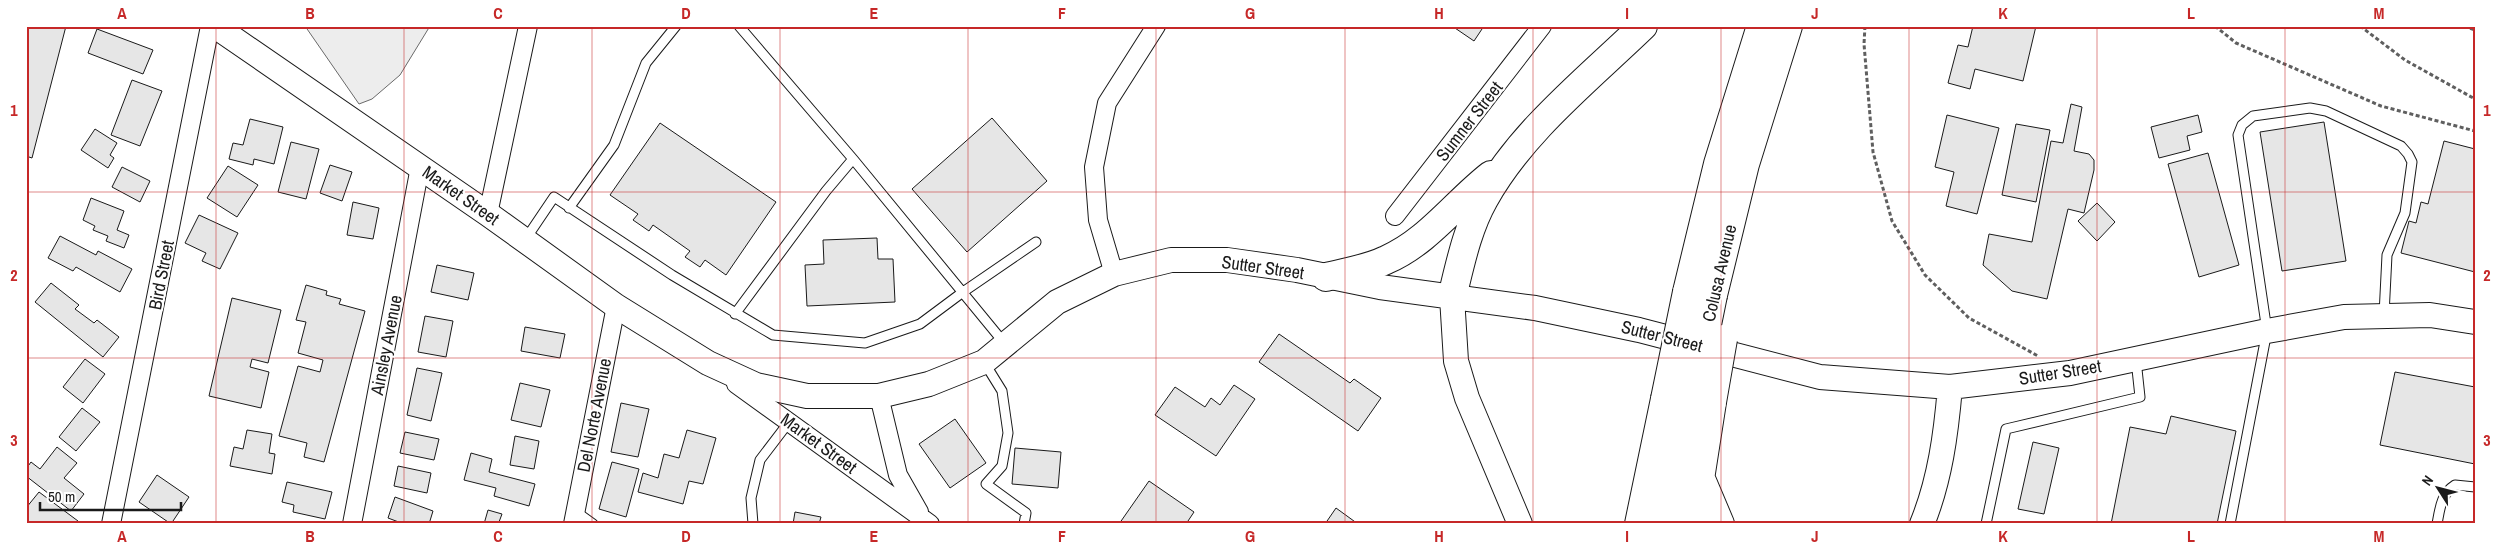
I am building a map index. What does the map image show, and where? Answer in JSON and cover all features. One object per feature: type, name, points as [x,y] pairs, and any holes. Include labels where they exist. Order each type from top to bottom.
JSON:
[{"type":"highway","points":[[1452,297],[1463,252],[1483,201],[1506,163],[1529,136],[1643,26]]},
{"type":"highway","name":"Colusa Avenue","points":[[1710,295],[1718,164],[1761,26]]},
{"type":"highway","name":"Colusa Avenue","points":[[1666,524],[1710,295],[1745,164],[1788,26]]},
{"type":"highway","points":[[1326,277],[1368,267],[1402,251],[1437,224],[1474,188],[1506,163]]},
{"type":"highway","points":[[1689,401],[1700,477],[1720,524]]},
{"type":"highway","name":"Colusa Avenue","points":[[1639,524],[1689,401]]},
{"type":"highway","points":[[1693,524],[1700,477]]},
{"type":"main road","name":"Market Street","points":[[215,26],[488,214],[616,306],[708,363],[756,385],[807,396],[879,396]]},
{"type":"main road","name":"Sutter Street","points":[[879,396],[929,384],[984,362],[1057,302],[1114,274],[1171,260],[1227,260],[1452,297],[1535,308],[1640,330],[1820,377],[1950,387],[2070,373],[2267,331],[2344,317],[2430,315],[2475,322]]},
{"type":"main road","points":[[1452,297],[1456,361],[1467,398],[1520,524]]},
{"type":"main road","points":[[1922,524],[1930,505],[1945,444],[1950,387]]},
{"type":"street","name":"Bird Street","points":[[111,524],[210,26]]},
{"type":"street","points":[[488,214],[528,26]]},
{"type":"street","points":[[1114,274],[1098,220],[1094,167],[1107,103],[1156,26]]},
{"type":"street","name":"Sumner Street","points":[[1395,216],[1542,26]]},
{"type":"street","name":"Ainsley Avenue","points":[[352,524],[420,167]]},
{"type":"street","name":"Del Norte Avenue","points":[[574,518],[616,306]]},
{"type":"street","name":"Market Street","points":[[708,363],[913,514],[931,524]]},
{"type":"street","name":"Market Street","points":[[879,396],[898,475],[913,514]]},
{"type":"lane","points":[[569,208],[614,145],[646,63],[676,26]]},
{"type":"lane","points":[[738,26],[853,159],[1005,344]]},
{"type":"lane","points":[[2230,524],[2267,331],[2238,135],[2242,125],[2253,116],[2310,108],[2326,111],[2401,146],[2408,154],[2412,162],[2405,213],[2387,255],[2384,316]]},
{"type":"lane","points":[[735,314],[826,191],[853,159]]},
{"type":"lane","points":[[525,240],[554,198],[735,314],[773,335],[865,343],[920,324],[962,292],[1036,242]]},
{"type":"lane","points":[[1986,524],[2006,429],[2140,397],[2136,359]]},
{"type":"lane","points":[[984,362],[1002,391],[1008,433],[1002,466],[986,484],[1026,514],[1024,524]]},
{"type":"lane","points":[[753,524],[751,498],[760,460],[789,422]]},
{"type":"lane","points":[[2437,524],[2443,497],[2449,489],[2455,484],[2475,487]]},
{"type":"lane","points":[[574,518],[593,524]]},
{"type":"path","points":[[1865,26],[1864,44],[1874,152],[1892,221],[1925,275],[1969,318],[2070,373]]},
{"type":"path","points":[[2216,26],[2236,43],[2380,106],[2475,131]]},
{"type":"path","points":[[2360,26],[2405,60],[2475,99]]},
{"type":"path","points":[[2464,26],[2475,30]]},
{"type":"shaded area","points":[[305,26],[430,26],[400,75],[372,99],[359,104]]},
{"type":"building","points":[[26,26],[66,26],[32,158],[26,156]]},
{"type":"building","points":[[1452,26],[1484,26],[1474,41]]},
{"type":"building","points":[[1973,26],[2036,26],[2023,81],[1975,69],[1970,89],[1948,83],[1958,45],[1968,47]]},
{"type":"building","points":[[97,29],[153,50],[143,74],[88,53]]},
{"type":"building","points":[[132,80],[162,91],[140,146],[111,135]]},
{"type":"building","points":[[2071,104],[2082,107],[2074,151],[2089,154],[2094,160],[2094,170],[2084,213],[2068,209],[2047,299],[2012,291],[1983,265],[1989,234],[2032,242],[2051,141],[2063,143]]},
{"type":"building","points":[[1947,115],[1999,128],[1977,214],[1946,206],[1954,172],[1935,167]]},
{"type":"building","points":[[2198,115],[2202,132],[2187,136],[2190,150],[2159,158],[2151,127]]},
{"type":"building","points":[[992,118],[1047,181],[967,252],[912,189]]},
{"type":"building","points":[[250,119],[283,127],[274,164],[254,159],[253,165],[229,159],[233,143],[243,145]]},
{"type":"building","points":[[2324,122],[2346,261],[2282,271],[2260,132]]},
{"type":"building","points":[[660,123],[776,202],[726,275],[705,260],[700,267],[685,257],[690,251],[653,225],[649,231],[633,220],[638,214],[610,195]]},
{"type":"building","points":[[2016,124],[2050,130],[2036,202],[2002,195]]},
{"type":"building","points":[[95,129],[117,143],[110,155],[114,158],[108,168],[81,150]]},
{"type":"building","points":[[2444,141],[2475,149],[2475,272],[2401,253],[2409,221],[2416,223],[2421,202],[2428,204]]},
{"type":"building","points":[[291,142],[319,149],[306,199],[278,192]]},
{"type":"building","points":[[2208,153],[2239,265],[2199,277],[2168,164]]},
{"type":"building","points":[[330,165],[352,172],[342,201],[320,193]]},
{"type":"building","points":[[228,166],[258,185],[237,217],[207,198]]},
{"type":"building","points":[[122,167],[150,181],[140,202],[112,187]]},
{"type":"building","points":[[91,198],[124,211],[117,230],[129,235],[124,248],[106,241],[108,236],[93,230],[95,226],[83,220]]},
{"type":"building","points":[[353,202],[379,208],[373,239],[347,235]]},
{"type":"building","points":[[2097,203],[2115,222],[2097,241],[2078,221]]},
{"type":"building","points":[[199,215],[238,233],[220,269],[202,261],[206,253],[185,243]]},
{"type":"building","points":[[60,236],[96,255],[98,251],[132,269],[120,292],[76,267],[73,271],[48,258]]},
{"type":"building","points":[[877,238],[878,259],[893,259],[895,302],[807,306],[805,265],[824,264],[823,240]]},
{"type":"building","points":[[437,265],[474,273],[468,300],[431,292]]},
{"type":"building","points":[[51,283],[79,305],[75,309],[94,323],[97,320],[119,337],[103,357],[35,302]]},
{"type":"building","points":[[306,285],[327,291],[326,295],[341,299],[339,304],[365,311],[324,462],[304,457],[307,443],[279,436],[298,366],[320,372],[323,360],[298,353],[306,322],[296,320]]},
{"type":"building","points":[[232,298],[281,310],[268,363],[252,359],[250,367],[269,372],[261,408],[209,396]]},
{"type":"building","points":[[425,316],[453,321],[446,357],[418,352]]},
{"type":"building","points":[[525,327],[565,334],[560,358],[521,351]]},
{"type":"building","points":[[1279,334],[1350,383],[1354,379],[1381,398],[1358,431],[1259,362]]},
{"type":"building","points":[[85,359],[105,374],[83,403],[63,387]]},
{"type":"building","points":[[417,368],[442,373],[431,421],[407,415]]},
{"type":"building","points":[[2395,372],[2475,387],[2475,464],[2380,445]]},
{"type":"building","points":[[520,383],[550,390],[541,427],[511,420]]},
{"type":"building","points":[[1234,385],[1255,399],[1216,456],[1155,415],[1175,387],[1205,407],[1211,398],[1220,405]]},
{"type":"building","points":[[621,403],[649,409],[638,457],[611,452]]},
{"type":"building","points":[[82,408],[100,422],[76,451],[59,437]]},
{"type":"building","points":[[2171,416],[2236,431],[2217,524],[2111,524],[2130,427],[2166,434]]},
{"type":"building","points":[[955,419],[986,463],[950,488],[919,444]]},
{"type":"building","points":[[247,430],[272,434],[269,453],[275,454],[272,474],[230,466],[234,447],[243,449]]},
{"type":"building","points":[[687,430],[716,438],[703,484],[689,481],[683,504],[638,492],[643,473],[658,478],[664,454],[679,458]]},
{"type":"building","points":[[405,432],[439,439],[434,460],[400,453]]},
{"type":"building","points":[[515,436],[539,441],[534,469],[510,465]]},
{"type":"building","points":[[2033,442],[2059,448],[2044,514],[2018,509]]},
{"type":"building","points":[[57,447],[77,463],[64,478],[84,494],[71,511],[26,476],[26,469],[31,462],[40,469]]},
{"type":"building","points":[[1015,448],[1061,452],[1058,488],[1012,484]]},
{"type":"building","points":[[471,453],[492,459],[489,472],[535,484],[529,506],[494,496],[496,488],[464,480]]},
{"type":"building","points":[[612,462],[639,469],[626,517],[599,509]]},
{"type":"building","points":[[398,466],[431,473],[427,493],[394,486]]},
{"type":"building","points":[[157,475],[189,497],[171,524],[139,502]]},
{"type":"building","points":[[1149,481],[1194,512],[1186,524],[1119,524]]},
{"type":"building","points":[[287,482],[332,492],[325,519],[293,512],[294,505],[282,502]]},
{"type":"building","points":[[39,492],[78,521],[76,524],[26,524],[26,508]]},
{"type":"building","points":[[395,497],[433,511],[429,524],[404,524],[388,518]]},
{"type":"building","points":[[1336,508],[1358,524],[1325,524]]},
{"type":"building","points":[[488,510],[502,514],[499,522],[506,524],[484,524]]},
{"type":"building","points":[[795,512],[821,517],[819,524],[793,524]]}]
